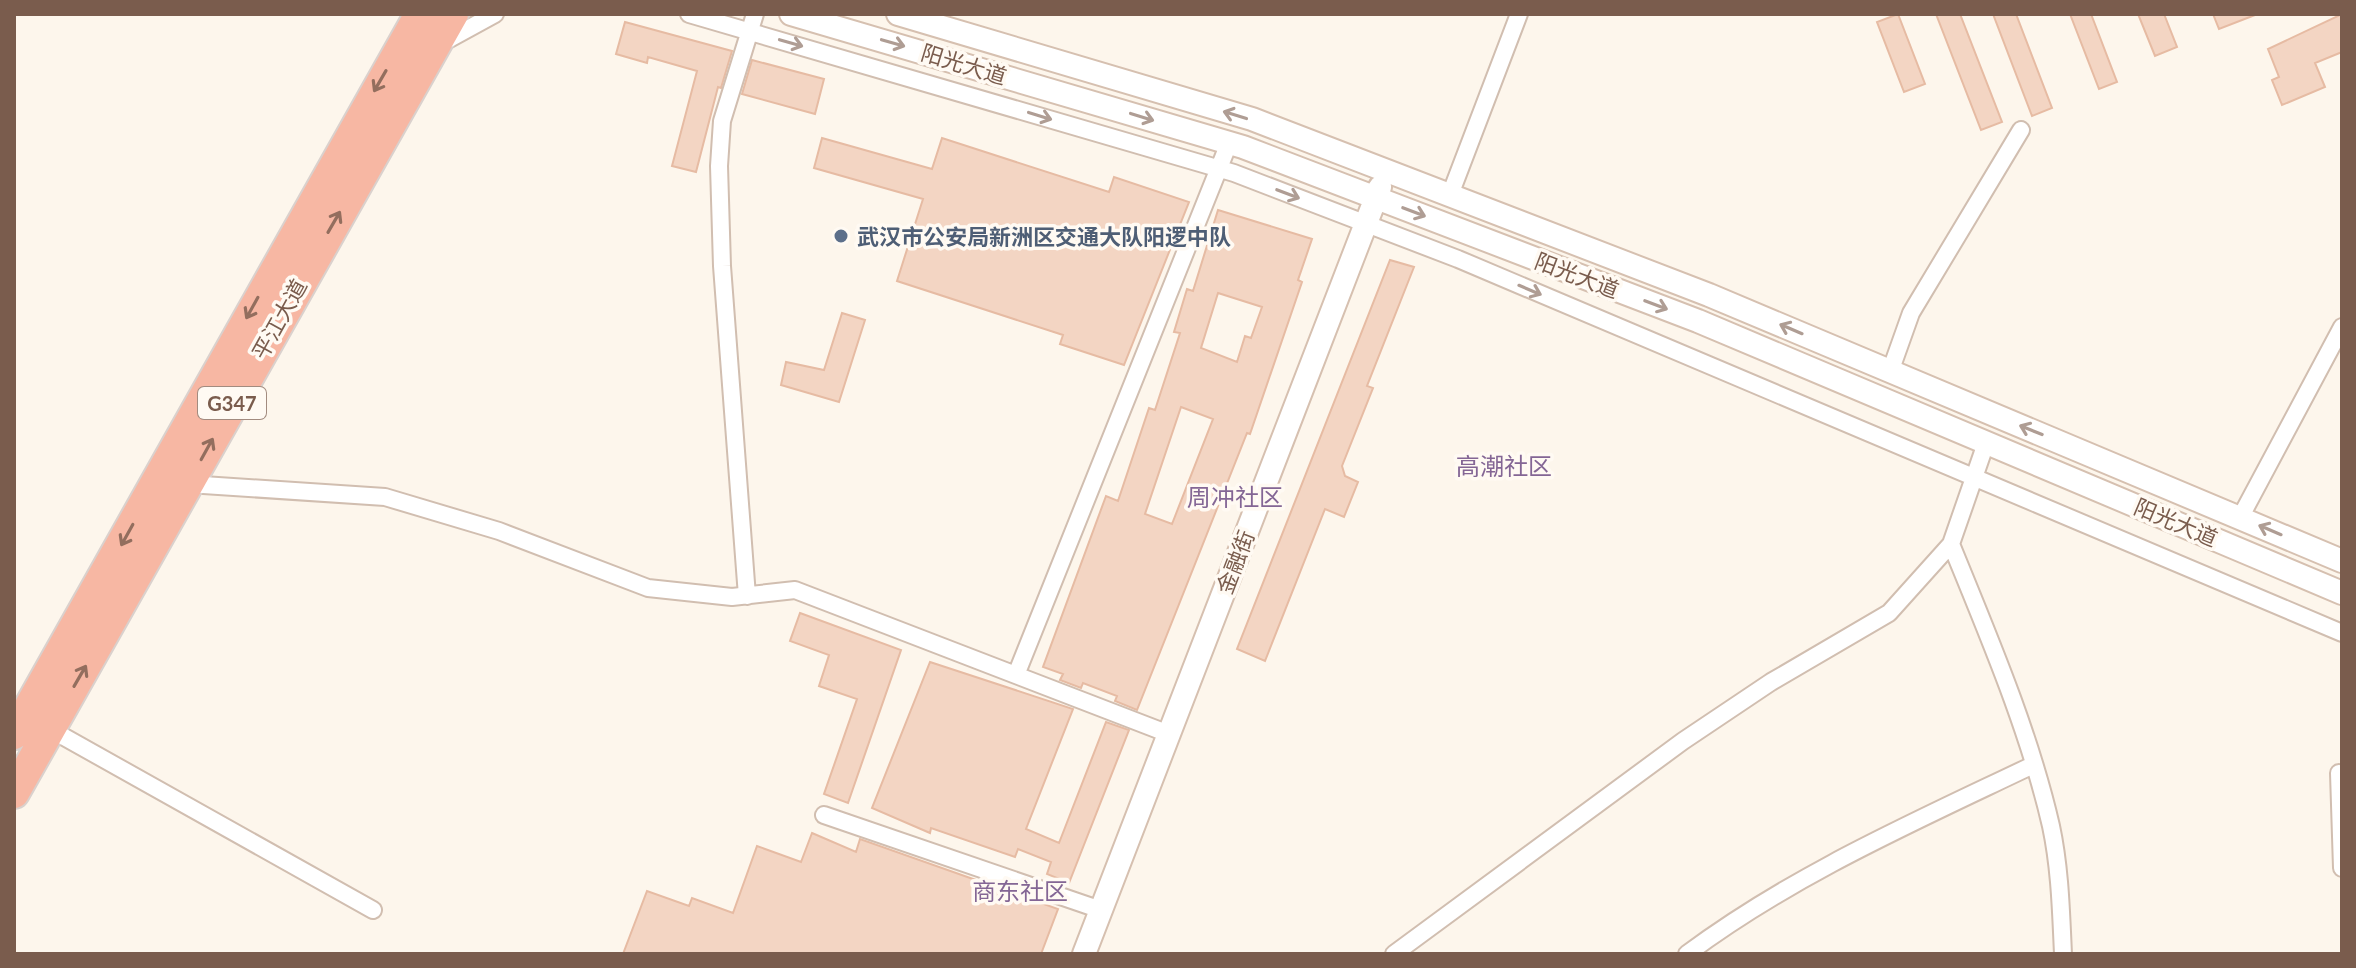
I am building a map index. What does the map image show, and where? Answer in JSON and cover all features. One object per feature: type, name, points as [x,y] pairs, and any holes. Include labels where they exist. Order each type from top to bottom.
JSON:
[{"type":"highway","name":"平江大道","points":[[14,793],[453,14]]},
{"type":"highway","name":"平江大道","points":[[14,734],[418,15]]},
{"type":"main road","name":"阳光大道","points":[[791,14],[1229,143],[1698,321],[2342,593]]},
{"type":"main road","name":"阳光大道","points":[[898,14],[1252,119],[1709,295],[2342,561]]},
{"type":"main road","name":"金融街","points":[[1084,954],[1386,171]]},
{"type":"street","points":[[433,48],[495,14]]},
{"type":"street","points":[[689,14],[1219,169],[1366,224],[1458,259],[2342,633]]},
{"type":"street","points":[[747,596],[722,266],[719,166],[722,121],[755,14]]},
{"type":"street","points":[[1450,195],[1519,14]]},
{"type":"street","points":[[1890,372],[1911,313],[2021,130]]},
{"type":"street","points":[[1016,675],[1229,143]]},
{"type":"street","points":[[2240,518],[2342,327]]},
{"type":"street","points":[[1394,954],[1683,741],[1771,682],[1889,613],[1951,544],[1986,443]]},
{"type":"street","points":[[188,484],[385,497],[499,531],[648,588],[747,596],[795,590],[1169,734]]},
{"type":"street","points":[[1951,544],[1989,636],[2043,795],[2057,863],[2063,954]]},
{"type":"street","points":[[50,729],[373,910]]},
{"type":"street","points":[[1687,954],[1743,914],[1820,868],[2033,765]]},
{"type":"street","points":[[2339,773],[2342,868]]},
{"type":"street","points":[[824,815],[1101,910]]},
{"type":"building","points":[[1898,14],[1925,84],[1904,92],[1877,22]]},
{"type":"building","points":[[1936,14],[1960,14],[2002,122],[1981,130]]},
{"type":"building","points":[[1993,14],[2016,14],[2052,108],[2032,116]]},
{"type":"building","points":[[2070,14],[2091,14],[2117,82],[2099,89]]},
{"type":"building","points":[[2138,14],[2164,14],[2177,47],[2155,56]]},
{"type":"building","points":[[2213,14],[2255,14],[2255,15],[2219,29]]},
{"type":"building","points":[[2342,14],[2342,52],[2315,63],[2325,87],[2282,105],[2272,80],[2279,77],[2268,49]]},
{"type":"building","points":[[625,22],[732,51],[721,88],[718,87],[696,172],[672,166],[697,71],[648,57],[647,63],[616,54]]},
{"type":"building","points":[[752,60],[824,79],[815,114],[742,94]]},
{"type":"building","points":[[822,138],[932,169],[942,138],[1109,192],[1114,177],[1189,202],[1124,365],[1060,344],[1063,335],[897,281],[923,199],[814,168]]},
{"type":"building","points":[[1218,210],[1312,239],[1298,280],[1302,282],[1250,434],[1247,433],[1137,710],[1115,701],[1117,696],[1083,683],[1081,688],[1060,680],[1063,674],[1043,667],[1106,496],[1118,501],[1149,408],[1155,410],[1180,333],[1174,332],[1187,289],[1193,291]],"holes":[[[1218,293],[1262,307],[1251,338],[1245,336],[1237,362],[1201,348]],[[1181,407],[1213,419],[1172,524],[1145,514]]]},
{"type":"building","points":[[1390,260],[1414,267],[1367,386],[1373,388],[1342,466],[1345,476],[1358,482],[1344,517],[1325,509],[1265,661],[1237,649]]},
{"type":"building","points":[[842,313],[865,320],[839,402],[781,385],[786,362],[824,370]]},
{"type":"building","points":[[800,613],[901,650],[848,803],[824,794],[857,699],[819,686],[829,655],[790,641]]},
{"type":"building","points":[[930,662],[1073,709],[1026,829],[1059,843],[1106,722],[1129,730],[1069,883],[1047,874],[1051,862],[1018,849],[1015,857],[931,828],[930,833],[872,808]]},
{"type":"building","points":[[812,833],[856,852],[860,839],[1058,909],[1041,954],[623,954],[647,891],[689,906],[692,898],[733,913],[757,846],[801,862]]},
{"type":"place","name":"武汉市公安局新洲区交通大队阳逻中队","points":[[841,236]]},
{"type":"district","name":"高潮社区","points":[[1504,465]]},
{"type":"district","name":"周冲社区","points":[[1235,496]]},
{"type":"district","name":"商东社区","points":[[1020,890]]}]
